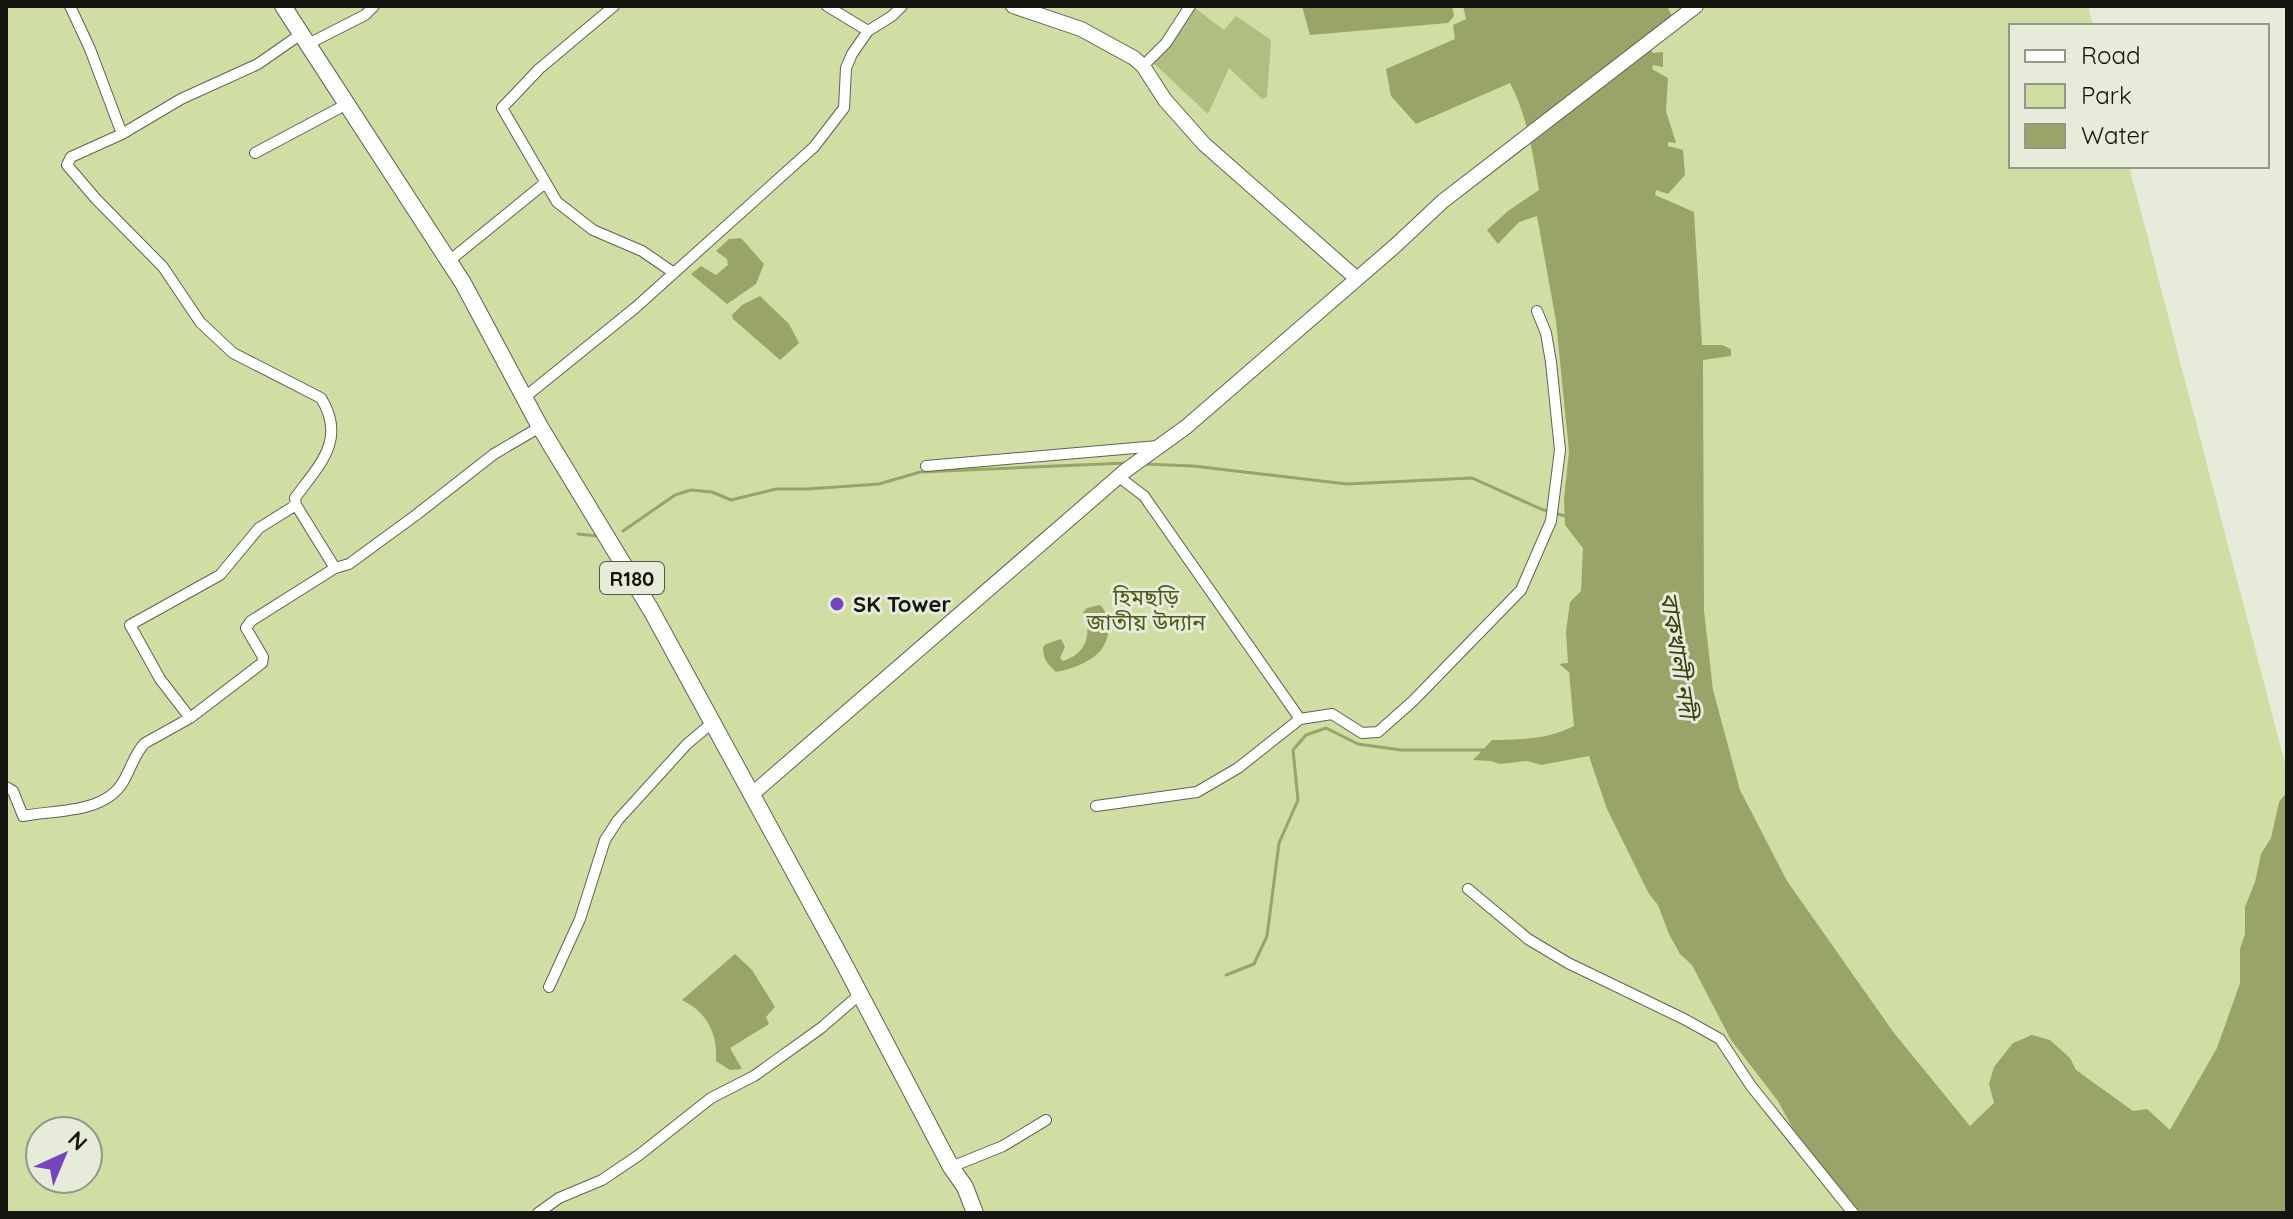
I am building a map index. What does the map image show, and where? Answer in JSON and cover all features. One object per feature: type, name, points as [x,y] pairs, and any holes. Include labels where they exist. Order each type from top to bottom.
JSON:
[{"type":"main road","name":"R180","points":[[283,6],[449,261],[540,427],[651,610],[951,1167],[965,1187],[975,1213]]},
{"type":"main road","points":[[751,795],[1122,474],[1186,427],[1443,201],[1696,6]]},
{"type":"main road","points":[[1017,7],[1081,29],[1134,58],[1143,66],[1165,100],[1204,144],[1356,278]]},
{"type":"main road","name":"R180","points":[[951,1167],[963,1213]]},
{"type":"street","points":[[70,6],[122,134]]},
{"type":"street","points":[[335,568],[296,505],[295,498],[328,454],[331,440],[329,411],[321,398],[233,353],[200,322],[163,267],[67,165],[71,157],[122,134],[181,99],[305,39],[365,15],[374,6]]},
{"type":"street","points":[[614,6],[539,69],[502,108],[557,202],[593,230],[642,251],[674,273]]},
{"type":"street","points":[[827,6],[868,31]]},
{"type":"street","points":[[525,397],[635,308],[814,147],[844,108],[846,68],[852,54],[868,31],[902,6]]},
{"type":"street","points":[[1143,66],[1166,43],[1190,6]]},
{"type":"street","points":[[255,153],[347,104]]},
{"type":"street","points":[[449,261],[545,183]]},
{"type":"street","points":[[1096,806],[1197,792],[1238,768],[1300,719],[1332,714],[1362,733],[1378,732],[1413,701],[1521,590],[1551,521],[1560,450],[1551,362],[1546,333],[1537,311]]},
{"type":"street","points":[[6,787],[13,791],[23,816],[92,806],[118,789],[145,743],[190,718],[262,663],[263,657],[246,628],[251,621],[335,568],[349,564],[494,454],[540,427]]},
{"type":"street","points":[[926,466],[1160,446]]},
{"type":"street","points":[[1122,474],[1144,496],[1300,719]]},
{"type":"street","points":[[190,718],[160,679],[130,625],[220,575],[259,528],[296,505]]},
{"type":"street","points":[[549,987],[580,919],[605,840],[618,820],[678,754],[712,723]]},
{"type":"street","points":[[1468,889],[1541,947],[1720,1039],[1751,1086],[1853,1213]]},
{"type":"street","points":[[538,1213],[559,1198],[602,1180],[639,1155],[711,1098],[754,1076],[821,1028],[859,995]]},
{"type":"street","points":[[951,1167],[1003,1146],[1046,1120]]},
{"type":"green space","name":"হিমছড়ি জাতীয় উদ্যান","points":[[6,6],[2088,6],[2092,24],[2009,24],[2009,168],[2130,168],[2287,771],[2287,950],[2246,1213],[6,1213]]},
{"type":"shaded area","points":[[1192,6],[1224,30],[1236,16],[1271,40],[1267,97],[1262,99],[1229,68],[1208,114],[1150,60]]},
{"type":"water","points":[[1302,6],[1452,6],[1454,16],[1448,23],[1310,35]]},
{"type":"water","name":"বাকখালী নদী","points":[[1463,6],[1667,6],[1672,16],[1672,30],[1650,35],[1652,53],[1663,52],[1663,67],[1653,65],[1652,69],[1668,78],[1666,111],[1676,143],[1668,142],[1668,146],[1683,150],[1685,175],[1668,194],[1656,190],[1655,195],[1694,212],[1702,345],[1722,345],[1731,349],[1731,356],[1703,360],[1704,611],[1713,690],[1740,790],[1787,881],[1894,1033],[1970,1126],[1994,1103],[1989,1084],[1994,1067],[2013,1043],[2032,1035],[2050,1040],[2070,1058],[2076,1070],[2133,1111],[2147,1109],[2170,1130],[2217,1048],[2240,983],[2245,907],[2261,854],[2271,838],[2279,802],[2287,792],[2287,1213],[1861,1213],[1792,1127],[1778,1101],[1731,1040],[1692,965],[1680,954],[1658,905],[1649,894],[1607,809],[1589,756],[1541,765],[1527,761],[1500,764],[1473,760],[1492,740],[1545,736],[1574,726],[1569,672],[1559,664],[1568,663],[1566,632],[1570,602],[1581,591],[1583,548],[1565,525],[1564,499],[1569,451],[1556,321],[1537,216],[1519,222],[1498,244],[1487,230],[1539,190],[1529,135],[1516,95],[1510,83],[1416,124],[1391,96],[1386,69],[1455,39],[1453,25],[1466,19]]},
{"type":"water","points":[[741,238],[764,264],[756,284],[727,304],[691,274],[701,266],[716,275],[728,265],[727,259],[716,251],[729,239]]},
{"type":"water","points":[[760,296],[789,324],[799,343],[780,360],[733,319],[732,315],[742,305]]},
{"type":"water","points":[[1100,605],[1105,611],[1108,634],[1100,651],[1076,667],[1056,672],[1046,661],[1043,647],[1061,639],[1065,647],[1060,658],[1063,661],[1071,658],[1082,648],[1087,635],[1083,612]]},
{"type":"water","points":[[735,954],[752,970],[775,1007],[766,1017],[769,1024],[730,1048],[742,1069],[730,1070],[716,1061],[713,1033],[704,1017],[682,1000]]},
{"type":"waterway","points":[[623,531],[675,495],[691,490],[712,492],[731,500],[776,489],[879,484],[920,472],[1126,463]]},
{"type":"waterway","points":[[1146,464],[1193,466],[1347,484],[1472,478],[1541,509],[1565,516]]},
{"type":"waterway","points":[[578,534],[598,536]]},
{"type":"waterway","points":[[1226,975],[1254,964],[1267,936],[1279,843],[1298,800],[1293,750],[1306,735],[1326,728],[1358,744],[1401,750],[1484,750]]},
{"type":"place","name":"SK Tower","points":[[837,604]]}]
